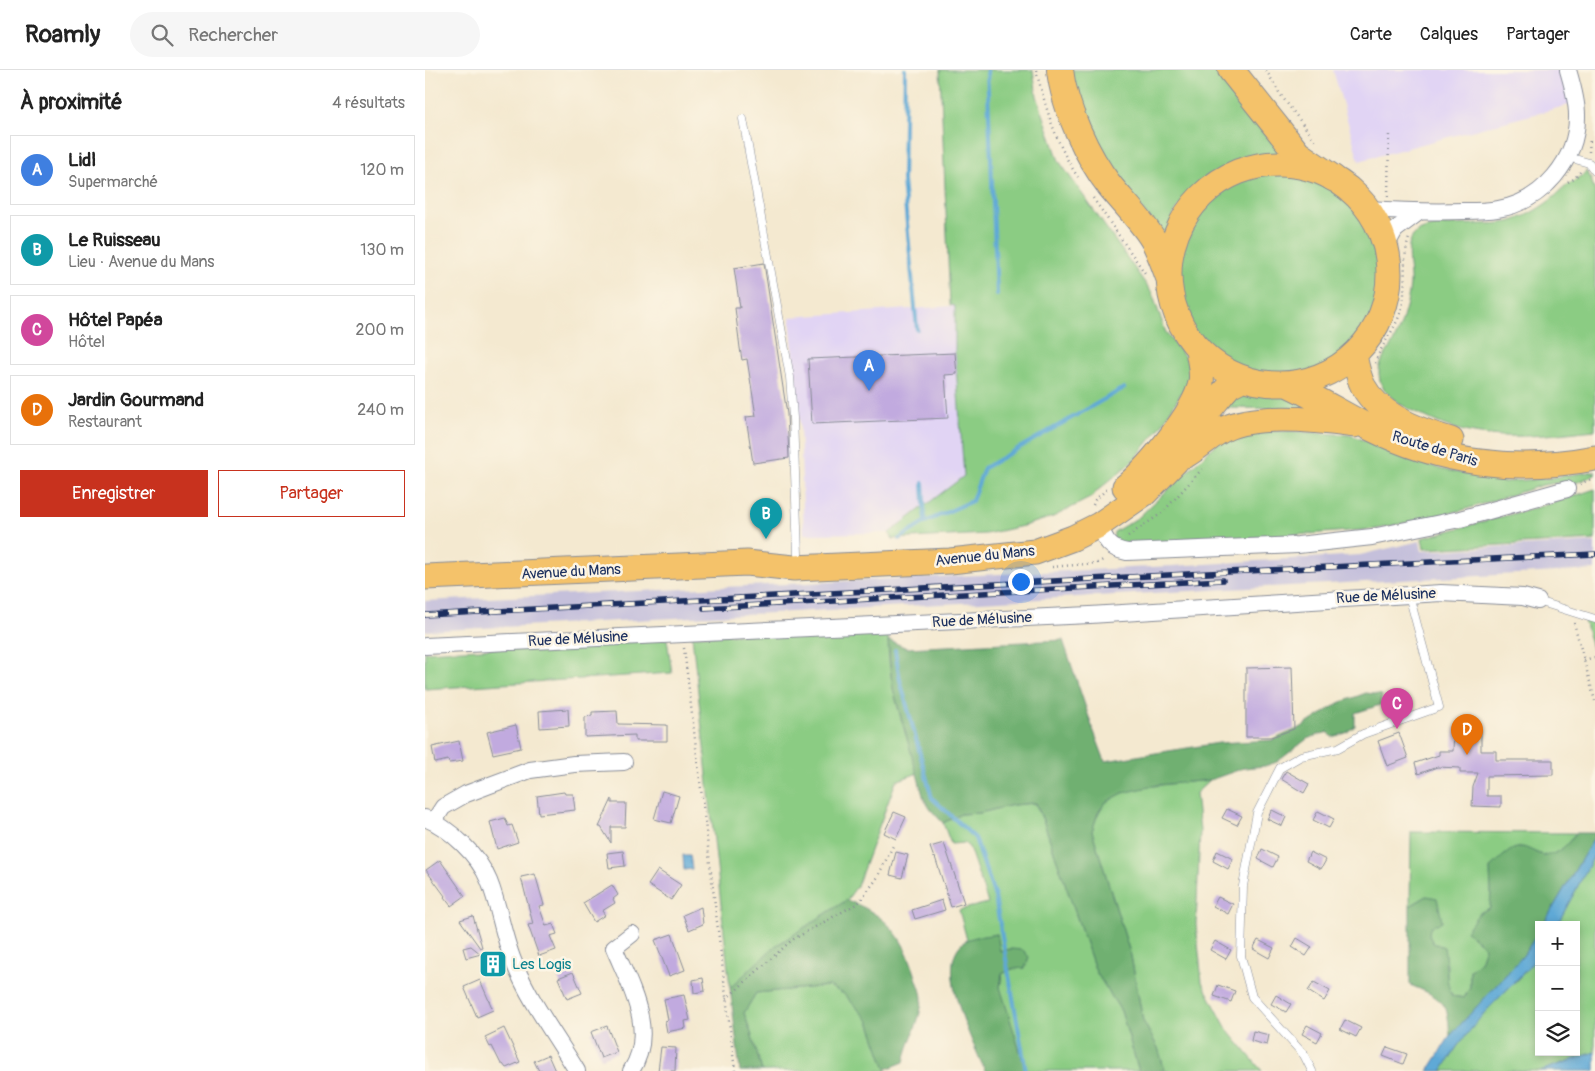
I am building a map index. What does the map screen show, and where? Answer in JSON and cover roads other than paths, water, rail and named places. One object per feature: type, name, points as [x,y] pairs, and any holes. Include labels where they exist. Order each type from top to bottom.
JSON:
[{"type":"highway","points":[[1060,70],[1076,127],[1092,159],[1108,183],[1155,242],[1168,275]]},
{"type":"highway","points":[[1231,70],[1298,154],[1333,178]]},
{"type":"main road","points":[[1294,164],[1313,169],[1333,178],[1380,210],[1379,228],[1386,246],[1389,264],[1389,284],[1385,305],[1371,334],[1364,359],[1336,368],[1319,377],[1287,384],[1262,383],[1244,378],[1217,365],[1198,348],[1186,333],[1176,313],[1170,292],[1168,275],[1170,254],[1182,220],[1197,199],[1210,187],[1225,177],[1241,170],[1260,165],[1294,164]]},
{"type":"main road","name":"Avenue du Mans","points":[[747,563],[784,555],[954,546],[1010,540],[1041,533],[1091,511],[1124,489],[1141,474],[1177,428],[1198,393],[1201,381],[1198,348]]},
{"type":"main road","name":"Route de Paris","points":[[1364,359],[1362,384],[1369,396],[1379,407],[1397,418],[1441,437],[1488,448],[1545,449],[1595,444]]},
{"type":"main road","name":"Avenue du Mans","points":[[425,577],[747,563],[794,568],[950,561],[1035,552],[1073,538],[1099,525],[1145,493],[1176,461],[1209,410],[1222,394],[1231,385],[1244,378]]},
{"type":"main road","name":"Route de Paris","points":[[1287,384],[1370,427],[1457,459],[1516,466],[1545,465],[1595,458]]},
{"type":"main road","points":[[1176,461],[1211,437],[1238,423],[1315,419],[1370,427]]},
{"type":"street","points":[[1380,210],[1419,212],[1499,209],[1515,204],[1542,189],[1553,179],[1568,157],[1575,138],[1577,114],[1568,70]]},
{"type":"street","points":[[1386,246],[1395,230],[1419,212]]},
{"type":"street","points":[[1099,525],[1111,546],[1118,551],[1127,552],[1333,542],[1372,537],[1460,519],[1567,489]]},
{"type":"street","name":"Rue de Mélusine","points":[[425,646],[1089,615],[1441,593],[1523,597],[1538,601]]},
{"type":"street","points":[[577,1071],[555,1033],[530,997],[515,965],[505,938],[489,879],[458,839],[429,820],[443,807],[466,794],[529,770],[574,764],[624,762]]},
{"type":"street","points":[[631,1071],[637,1063],[641,1044],[640,1011],[614,948],[632,934]]},
{"type":"lane","points":[[743,119],[790,377],[798,554]]},
{"type":"lane","points":[[1568,157],[1589,163],[1595,171]]},
{"type":"lane","points":[[1312,1071],[1304,1055],[1253,997],[1241,956],[1243,886],[1257,813],[1281,768],[1301,756],[1338,748],[1363,734],[1439,707],[1409,595]]},
{"type":"lane","points":[[1538,601],[1595,619]]},
{"type":"water","points":[[1595,836],[1595,854],[1559,921],[1545,921]]},
{"type":"water","points":[[683,855],[690,855],[692,869],[684,870]]},
{"type":"water","points":[[1535,937],[1535,959],[1530,966],[1484,1013],[1456,1048],[1442,1071],[1428,1071],[1450,1036],[1523,956]]},
{"type":"water","points":[[1595,1052],[1595,1071],[1540,1071]]},
{"type":"waterway","points":[[905,70],[903,181],[917,329]]},
{"type":"waterway","points":[[987,70],[997,294]]},
{"type":"waterway","points":[[925,522],[972,501],[984,468],[1124,388]]},
{"type":"waterway","points":[[899,539],[925,522],[923,483]]},
{"type":"waterway","points":[[895,650],[900,680],[932,798],[975,838],[995,897],[1026,1071]]},
{"type":"railway","points":[[425,615],[1595,554]]},
{"type":"railway","points":[[704,608],[1223,580]]},
{"type":"place","name":"Lidl","points":[[869,391]]},
{"type":"place","name":"Le Ruisseau","points":[[766,539]]},
{"type":"place","name":"Hôtel Papéa","points":[[1397,729]]},
{"type":"place","name":"Jardin Gourmand","points":[[1467,755]]},
{"type":"place","name":"Les Logis","points":[[493,964]]}]
